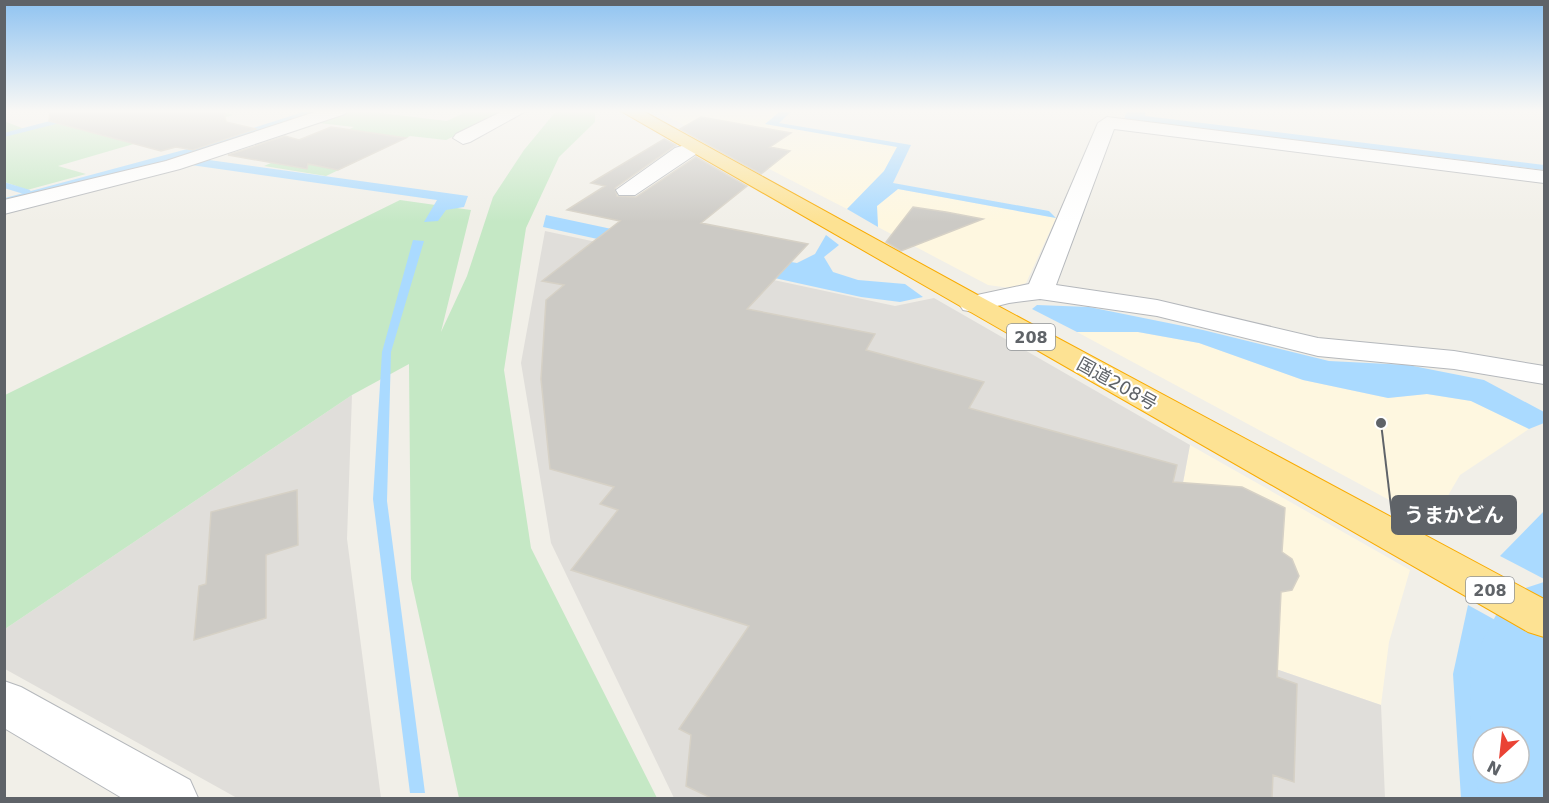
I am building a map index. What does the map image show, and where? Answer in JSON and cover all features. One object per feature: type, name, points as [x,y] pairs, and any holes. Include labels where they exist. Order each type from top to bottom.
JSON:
[{"type":"highway","name":"国道208号","points":[[695,148],[1545,620]]},
{"type":"street","points":[[4,207],[191,160],[228,147]]},
{"type":"street","points":[[1040,291],[1096,147]]},
{"type":"street","points":[[1330,147],[1545,177]]},
{"type":"street","points":[[627,190],[682,152],[695,148]]},
{"type":"street","points":[[973,304],[1008,295],[1040,291],[1157,308],[1318,347],[1454,360],[1545,375]]},
{"type":"street","points":[[4,702],[171,798]]},
{"type":"shaded area","points":[[728,147],[897,147],[884,171],[847,209]]},
{"type":"shaded area","points":[[898,189],[1056,218],[1026,283],[1010,288],[988,285],[878,227],[877,206]]},
{"type":"shaded area","points":[[545,231],[895,306],[934,298],[1190,445],[1156,628],[1381,705],[1385,798],[674,798],[551,543],[521,363]]},
{"type":"shaded area","points":[[1077,332],[1138,332],[1199,343],[1303,380],[1388,398],[1427,394],[1471,401],[1529,429],[1460,475],[1432,523]]},
{"type":"shaded area","points":[[352,395],[347,539],[381,798],[237,798],[5,669],[5,629]]},
{"type":"shaded area","points":[[1190,445],[1410,570],[1389,642],[1381,705],[1156,628]]},
{"type":"green space","points":[[4,147],[122,147],[58,166],[86,174],[27,190],[5,182]]},
{"type":"green space","points":[[307,147],[386,147],[326,176],[264,166]]},
{"type":"green space","points":[[526,147],[569,147],[559,157],[526,228],[504,370],[531,548],[657,798],[459,798],[411,579],[409,364],[352,395],[5,629],[5,395],[400,200],[471,210],[441,332],[467,276],[493,197]]},
{"type":"water","points":[[211,147],[5,202],[5,198],[191,148]]},
{"type":"water","points":[[897,147],[910,147],[893,183],[1049,211],[1056,218],[898,189],[877,206],[878,227],[847,209],[884,171]]},
{"type":"water","points":[[1358,147],[1401,147],[1544,165],[1544,170]]},
{"type":"water","points":[[209,160],[468,196],[464,207],[446,210],[438,221],[424,222],[437,200],[191,165]]},
{"type":"water","points":[[546,215],[668,241],[797,263],[815,254],[826,235],[839,245],[824,257],[833,272],[858,280],[905,284],[923,297],[900,302],[861,297],[543,227]]},
{"type":"water","points":[[413,240],[424,241],[391,352],[387,501],[425,793],[410,793],[373,499],[382,352]]},
{"type":"water","points":[[1037,305],[1089,307],[1203,330],[1329,361],[1408,365],[1484,380],[1544,412],[1544,423],[1529,429],[1471,401],[1427,394],[1388,398],[1303,380],[1199,343],[1138,332],[1077,332],[1032,309]]},
{"type":"water","points":[[1544,511],[1544,579],[1500,556]]},
{"type":"water","points":[[1468,605],[1544,647],[1544,798],[1461,798],[1453,674]]},
{"type":"building","points":[[148,147],[174,147],[161,151]]},
{"type":"building","points":[[179,147],[201,147],[193,150]]},
{"type":"building","points":[[251,147],[386,147],[338,170],[308,164],[307,169],[228,155]]},
{"type":"building","points":[[650,147],[672,147],[615,188],[617,196],[636,197],[696,157],[747,186],[701,223],[808,244],[747,309],[875,334],[866,350],[984,382],[969,408],[1177,465],[1173,482],[1242,487],[1285,508],[1282,552],[1292,559],[1299,576],[1292,590],[1281,592],[1277,677],[1297,684],[1294,782],[1273,775],[1272,798],[711,798],[686,786],[691,735],[679,729],[749,626],[571,570],[618,510],[600,504],[614,487],[550,469],[541,379],[546,300],[564,285],[542,281],[620,221],[567,210],[605,186],[591,183]]},
{"type":"building","points":[[713,147],[772,147],[790,151],[761,174]]},
{"type":"building","points":[[913,207],[983,219],[901,251],[886,242]]},
{"type":"building","points":[[297,490],[298,545],[266,555],[266,618],[194,640],[199,586],[206,584],[211,512]]},
{"type":"waterway","points":[[4,185],[27,192]]},
{"type":"waterway","points":[[1543,798],[1531,755],[1526,663],[1544,624]]},
{"type":"place","name":"うまかどん","points":[[1381,423]]}]
